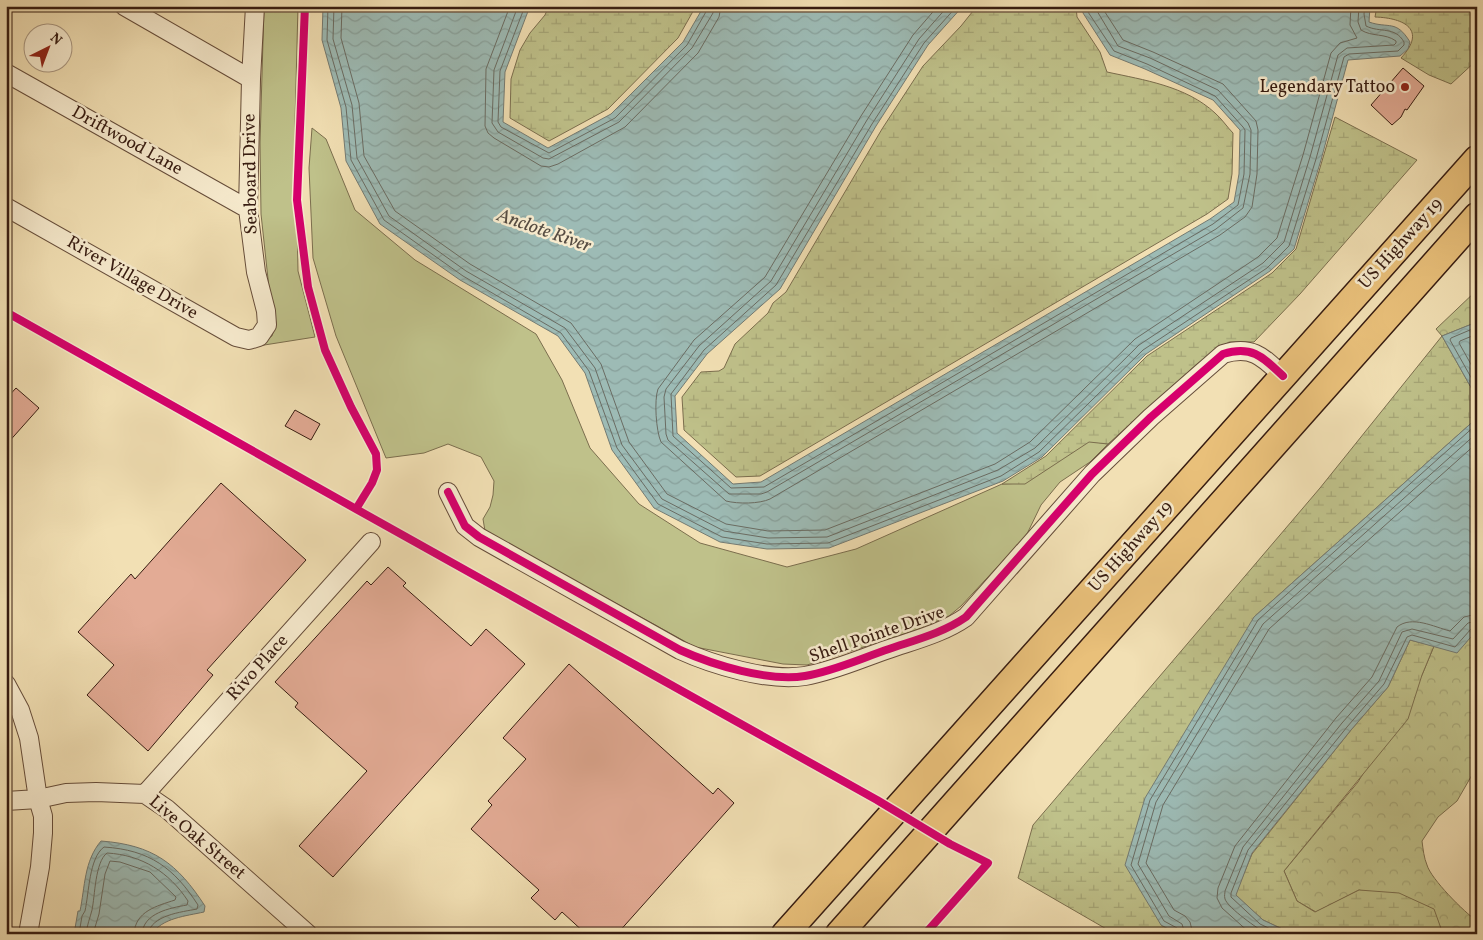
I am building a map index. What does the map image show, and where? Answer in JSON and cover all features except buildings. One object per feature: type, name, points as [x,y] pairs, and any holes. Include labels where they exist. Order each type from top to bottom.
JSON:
[{"type":"highway","name":"US Highway 19","points":[[785,934],[1477,159]]},
{"type":"highway","points":[[839,934],[1477,216]]},
{"type":"street","points":[[124,6],[251,79]]},
{"type":"street","name":"Seaboard Drive","points":[[255,6],[248,208],[256,272],[266,311],[267,325],[260,337]]},
{"type":"street","name":"Driftwood Lane","points":[[6,73],[248,208]]},
{"type":"street","name":"River Village Drive","points":[[6,207],[236,337],[249,340],[260,337]]},
{"type":"street","name":"Shell Pointe Drive","points":[[448,492],[465,526],[478,537],[680,650],[702,660],[728,667],[772,676],[796,677],[818,673],[944,630],[966,617],[1092,474],[1151,417],[1223,354],[1245,350],[1256,354],[1266,360],[1283,376]]},
{"type":"street","name":"Rivo Place","points":[[145,794],[371,542]]},
{"type":"street","points":[[6,684],[20,710],[29,738],[42,816],[43,833],[40,867],[28,934]]},
{"type":"street","name":"Live Oak Street","points":[[6,801],[96,792],[145,794],[167,809],[308,934]]},
{"type":"green space","points":[[264,6],[298,6],[295,122],[298,271],[315,337],[258,346],[272,336],[276,323],[269,288],[261,214],[260,143]]},
{"type":"green space","points":[[549,6],[696,6],[678,38],[608,109],[549,141],[510,118],[511,79],[520,50],[530,33],[545,15]]},
{"type":"green space","points":[[977,6],[1076,6],[1077,17],[1100,52],[1107,72],[1164,85],[1191,96],[1204,104],[1218,115],[1233,133],[1232,174],[1228,199],[1207,214],[760,476],[736,477],[684,430],[682,397],[701,372],[719,371],[724,368],[735,344],[768,313],[773,303],[786,292],[882,129],[923,66]]},
{"type":"green space","points":[[1377,6],[1477,6],[1477,60],[1451,84],[1429,75],[1401,58],[1409,48],[1412,40],[1412,33],[1409,27],[1395,20],[1375,17]]},
{"type":"green space","points":[[1335,117],[1417,160],[1300,294],[1254,342],[1229,342],[1197,364],[1108,444],[1089,442],[1025,484],[1002,484],[1046,456],[1147,356],[1272,273],[1296,249]]},
{"type":"green space","points":[[312,128],[326,139],[355,210],[415,260],[536,334],[562,380],[590,448],[639,504],[700,543],[787,567],[856,549],[1002,484],[1025,483],[1089,441],[1108,444],[1090,462],[1060,482],[1041,505],[1026,536],[961,606],[949,616],[914,631],[807,665],[783,664],[695,647],[485,531],[483,519],[490,507],[494,481],[481,457],[448,444],[424,453],[386,458],[336,336],[313,258],[309,168]]},
{"type":"green space","points":[[1477,290],[1477,322],[1442,336],[1436,329]]},
{"type":"green space","points":[[1442,336],[1477,398],[1477,418],[1254,617],[1161,925],[1178,934],[1115,934],[1018,878],[1033,825],[1320,488]]},
{"type":"green space","points":[[1477,630],[1477,770],[1457,801],[1438,817],[1422,841],[1425,859],[1430,871],[1449,895],[1477,921],[1477,934],[1443,934],[1433,909],[1359,890],[1316,912],[1297,901],[1284,871],[1358,782],[1422,675],[1434,646],[1457,652]]},
{"type":"green space","points":[[1410,640],[1434,646],[1422,675],[1408,719],[1284,871],[1297,901],[1315,912],[1359,890],[1399,893],[1434,909],[1443,934],[1293,934],[1263,920],[1235,895],[1252,854],[1351,730],[1388,687]]},
{"type":"water","name":"Anclote River","points":[[323,6],[530,6],[505,72],[503,122],[548,148],[611,114],[683,42],[704,6],[963,6],[928,45],[876,126],[780,289],[707,354],[675,396],[677,433],[733,484],[761,482],[1210,219],[1234,202],[1239,174],[1240,130],[1213,100],[1110,55],[1083,13],[1082,6],[1370,6],[1369,22],[1396,27],[1410,42],[1408,49],[1400,56],[1348,60],[1321,160],[1294,249],[1270,271],[1146,354],[1042,457],[1003,481],[829,548],[767,549],[720,542],[654,508],[612,450],[585,373],[558,336],[460,280],[380,224],[346,161],[341,108],[322,40]]},
{"type":"water","points":[[1477,322],[1477,398],[1442,336]]},
{"type":"water","points":[[1477,418],[1477,630],[1457,653],[1410,640],[1388,687],[1252,853],[1236,895],[1263,920],[1293,934],[1178,934],[1161,925],[1125,865],[1145,798],[1254,617]]},
{"type":"water","points":[[101,841],[135,847],[162,859],[174,868],[195,891],[205,906],[204,912],[168,921],[152,934],[74,934],[88,866],[95,849]]},
{"type":"cycle path","points":[[305,6],[297,200],[308,287],[325,350],[351,407],[376,454],[377,470],[372,483],[356,509]]},
{"type":"cycle path","points":[[6,312],[877,800],[950,844],[988,863],[925,934]]},
{"type":"cycle path","points":[[448,492],[465,526],[479,537],[680,650],[741,671],[775,677],[805,676],[837,668],[929,636],[966,617],[1092,474],[1151,417],[1223,354],[1242,351],[1256,354],[1283,376]]},
{"type":"place","name":"Legendary Tattoo","points":[[1405,87]]}]
